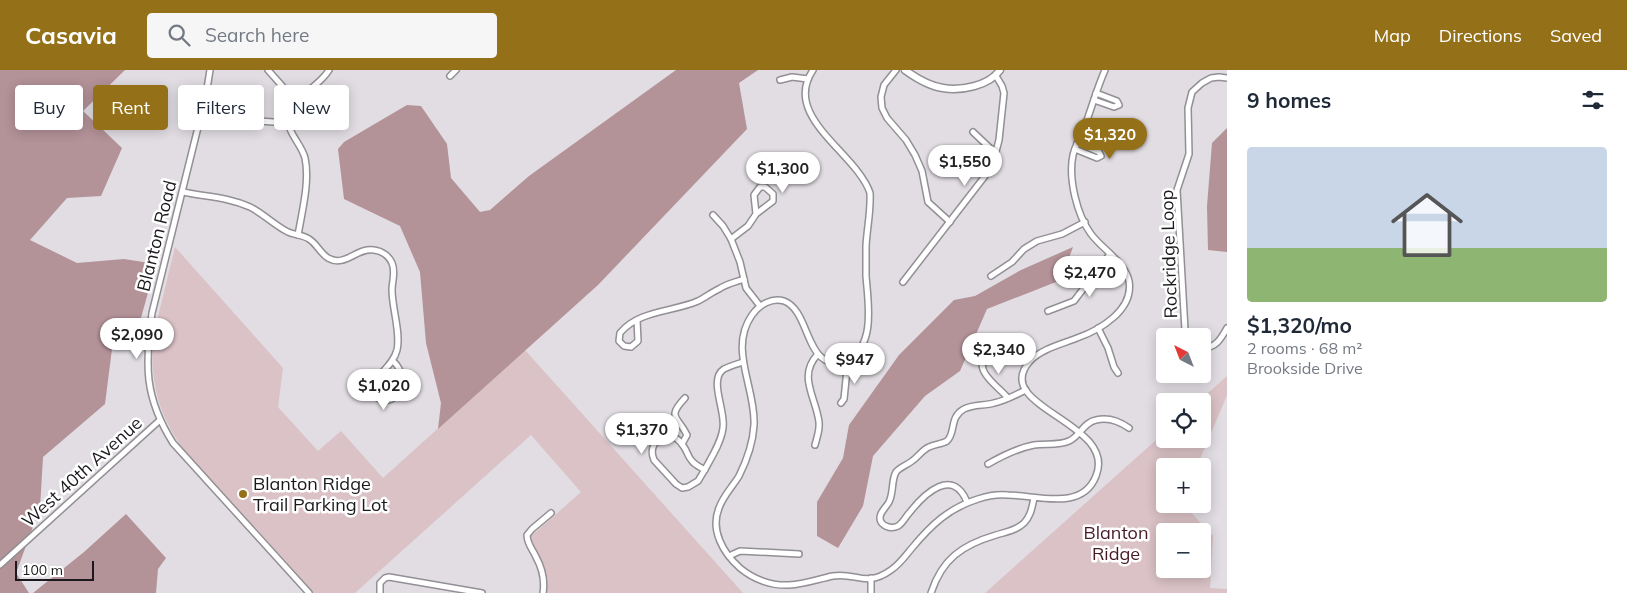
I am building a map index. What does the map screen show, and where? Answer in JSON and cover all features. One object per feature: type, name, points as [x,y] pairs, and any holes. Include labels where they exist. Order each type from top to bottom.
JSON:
[{"type":"street","name":"Blanton Road","points":[[210,70],[183,192],[156,297],[148,343],[148,378],[152,400],[160,420],[180,451],[309,593]]},
{"type":"street","points":[[268,70],[282,85]]},
{"type":"street","points":[[314,85],[329,70]]},
{"type":"street","points":[[450,76],[456,70]]},
{"type":"street","points":[[813,70],[808,79],[805,94],[809,112],[866,182],[870,193],[866,273],[869,323],[862,346],[855,356],[844,363],[831,363],[818,354],[800,317],[788,303],[772,300],[760,306],[751,316],[744,332],[741,349],[753,401],[754,424],[752,440],[746,462],[720,504],[716,523],[719,538],[728,556],[746,573],[777,585],[810,582],[838,575],[860,579],[871,578],[893,569],[936,521],[950,510],[967,502],[1003,494],[1055,500],[1082,494],[1092,485],[1098,471],[1098,455],[1091,443],[1029,396],[1023,383],[1023,374],[1031,360],[1039,354],[1098,328],[1125,306],[1129,280],[1124,270],[1089,232],[1075,198],[1071,178],[1073,155],[1105,70]]},
{"type":"street","points":[[896,70],[884,85],[881,97],[882,108],[887,118],[906,140],[919,162],[928,202],[950,222]]},
{"type":"street","points":[[905,70],[917,79],[942,88],[963,89],[980,84],[996,76],[1000,70]]},
{"type":"street","points":[[903,282],[985,176],[996,151],[1001,129],[1004,93],[996,76]]},
{"type":"street","points":[[780,80],[792,77],[808,79]]},
{"type":"street","name":"Rockridge Loop","points":[[1185,328],[1177,190],[1189,154],[1188,108],[1192,92],[1202,83],[1211,78],[1227,78]]},
{"type":"street","points":[[1094,100],[1114,107],[1119,105],[1117,100],[1096,93]]},
{"type":"street","points":[[290,130],[300,147],[305,160],[305,189],[298,235]]},
{"type":"street","points":[[973,132],[992,150],[996,151]]},
{"type":"street","points":[[1075,149],[1097,158],[1101,156],[1099,152],[1077,143]]},
{"type":"street","points":[[731,239],[748,226],[756,214],[773,201],[773,194],[765,187],[760,187],[754,195],[756,214]]},
{"type":"street","points":[[183,192],[237,202],[263,214],[289,233],[312,240],[320,251],[331,260],[344,260],[367,249],[379,251],[389,260],[393,267],[392,288],[397,339],[397,350],[392,361],[373,384],[372,391],[374,395],[386,402],[391,400],[402,384],[400,370],[392,361]]},
{"type":"street","points":[[712,215],[723,226],[731,239],[746,288],[760,306]]},
{"type":"street","points":[[991,276],[1012,262],[1024,249],[1037,241],[1062,234],[1085,222]]},
{"type":"street","points":[[1048,310],[1074,301],[1110,254]]},
{"type":"street","points":[[638,320],[638,341],[631,347],[624,346],[619,341],[620,333],[628,325],[638,320],[698,301],[720,288],[744,279]]},
{"type":"street","points":[[1098,328],[1118,374]]},
{"type":"street","points":[[1211,347],[1216,344],[1227,328]]},
{"type":"street","points":[[1000,350],[993,350],[982,362],[981,366],[984,373],[1008,398]]},
{"type":"street","points":[[815,445],[819,420],[808,375],[811,363],[818,354]]},
{"type":"street","points":[[841,403],[844,399],[848,360]]},
{"type":"street","points":[[705,470],[691,461],[682,444],[670,434],[657,439],[653,447],[652,455],[654,460],[676,484],[682,488],[695,484],[705,470],[717,445],[723,426],[717,377],[724,369],[743,362]]},
{"type":"street","points":[[967,502],[960,490],[950,485],[943,485],[927,494],[898,526],[886,527],[880,519],[891,498],[895,475],[898,470],[914,460],[924,449],[946,441],[950,436],[953,422],[958,414],[969,406],[995,403],[1026,390]]},
{"type":"street","points":[[682,444],[687,435],[676,419],[675,412],[685,398]]},
{"type":"street","name":"West 40th Avenue","points":[[0,565],[160,420]]},
{"type":"street","points":[[988,464],[1002,456],[1033,445],[1066,442],[1076,437],[1089,423],[1097,420],[1115,420],[1129,428]]},
{"type":"street","points":[[931,593],[939,572],[950,559],[975,542],[1022,525],[1028,518],[1034,498]]},
{"type":"street","points":[[543,593],[542,574],[528,542],[527,535],[532,528],[551,513]]},
{"type":"street","points":[[728,556],[740,551],[799,554]]},
{"type":"street","points":[[380,593],[380,583],[389,577],[482,593]]},
{"type":"street","points":[[871,578],[871,593]]},
{"type":"green space","points":[[175,247],[283,368],[278,407],[318,451],[341,431],[383,478],[525,350],[743,593],[546,593],[542,564],[529,538],[581,492],[531,435],[355,593],[314,593],[184,450],[161,409],[154,380],[154,333]]},
{"type":"green space","name":"Blanton Ridge","points":[[1227,376],[1227,395],[1211,433],[1211,393],[1208,393]]},
{"type":"green space","name":"Blanton Ridge","points":[[1156,440],[1156,448],[1205,448],[1200,458],[1156,458],[1156,513],[1191,513],[1201,523],[1156,523],[1156,578],[1211,578],[1210,588],[1227,589],[1227,593],[985,593]]},
{"type":"green space","name":"Blanton Ridge","points":[[1211,534],[1213,536],[1211,571]]},
{"type":"shaded area","points":[[0,70],[125,70],[110,85],[93,85],[93,101],[83,111],[93,120],[93,130],[103,130],[122,148],[101,196],[67,198],[30,240],[77,263],[124,259],[156,264],[139,325],[116,328],[105,404],[43,457],[40,508],[16,573],[29,593],[0,593]]},
{"type":"shaded area","points":[[676,70],[758,70],[739,83],[747,129],[598,285],[438,429],[441,403],[426,343],[420,272],[400,226],[344,199],[338,149],[344,142],[407,105],[421,106],[447,144],[451,178],[480,212],[490,210],[529,176]]},
{"type":"shaded area","points":[[1227,128],[1227,252],[1208,250],[1207,206],[1212,143]]},
{"type":"shaded area","points":[[1073,247],[1061,280],[987,309],[960,371],[925,396],[873,456],[863,506],[838,548],[817,536],[817,502],[843,458],[849,425],[899,355],[954,300],[975,296],[1021,270]]},
{"type":"shaded area","points":[[126,514],[166,558],[158,569],[156,593],[33,593],[84,552]]},
{"type":"place","name":"Blanton Ridge Trail Parking Lot","points":[[243,494]]}]
